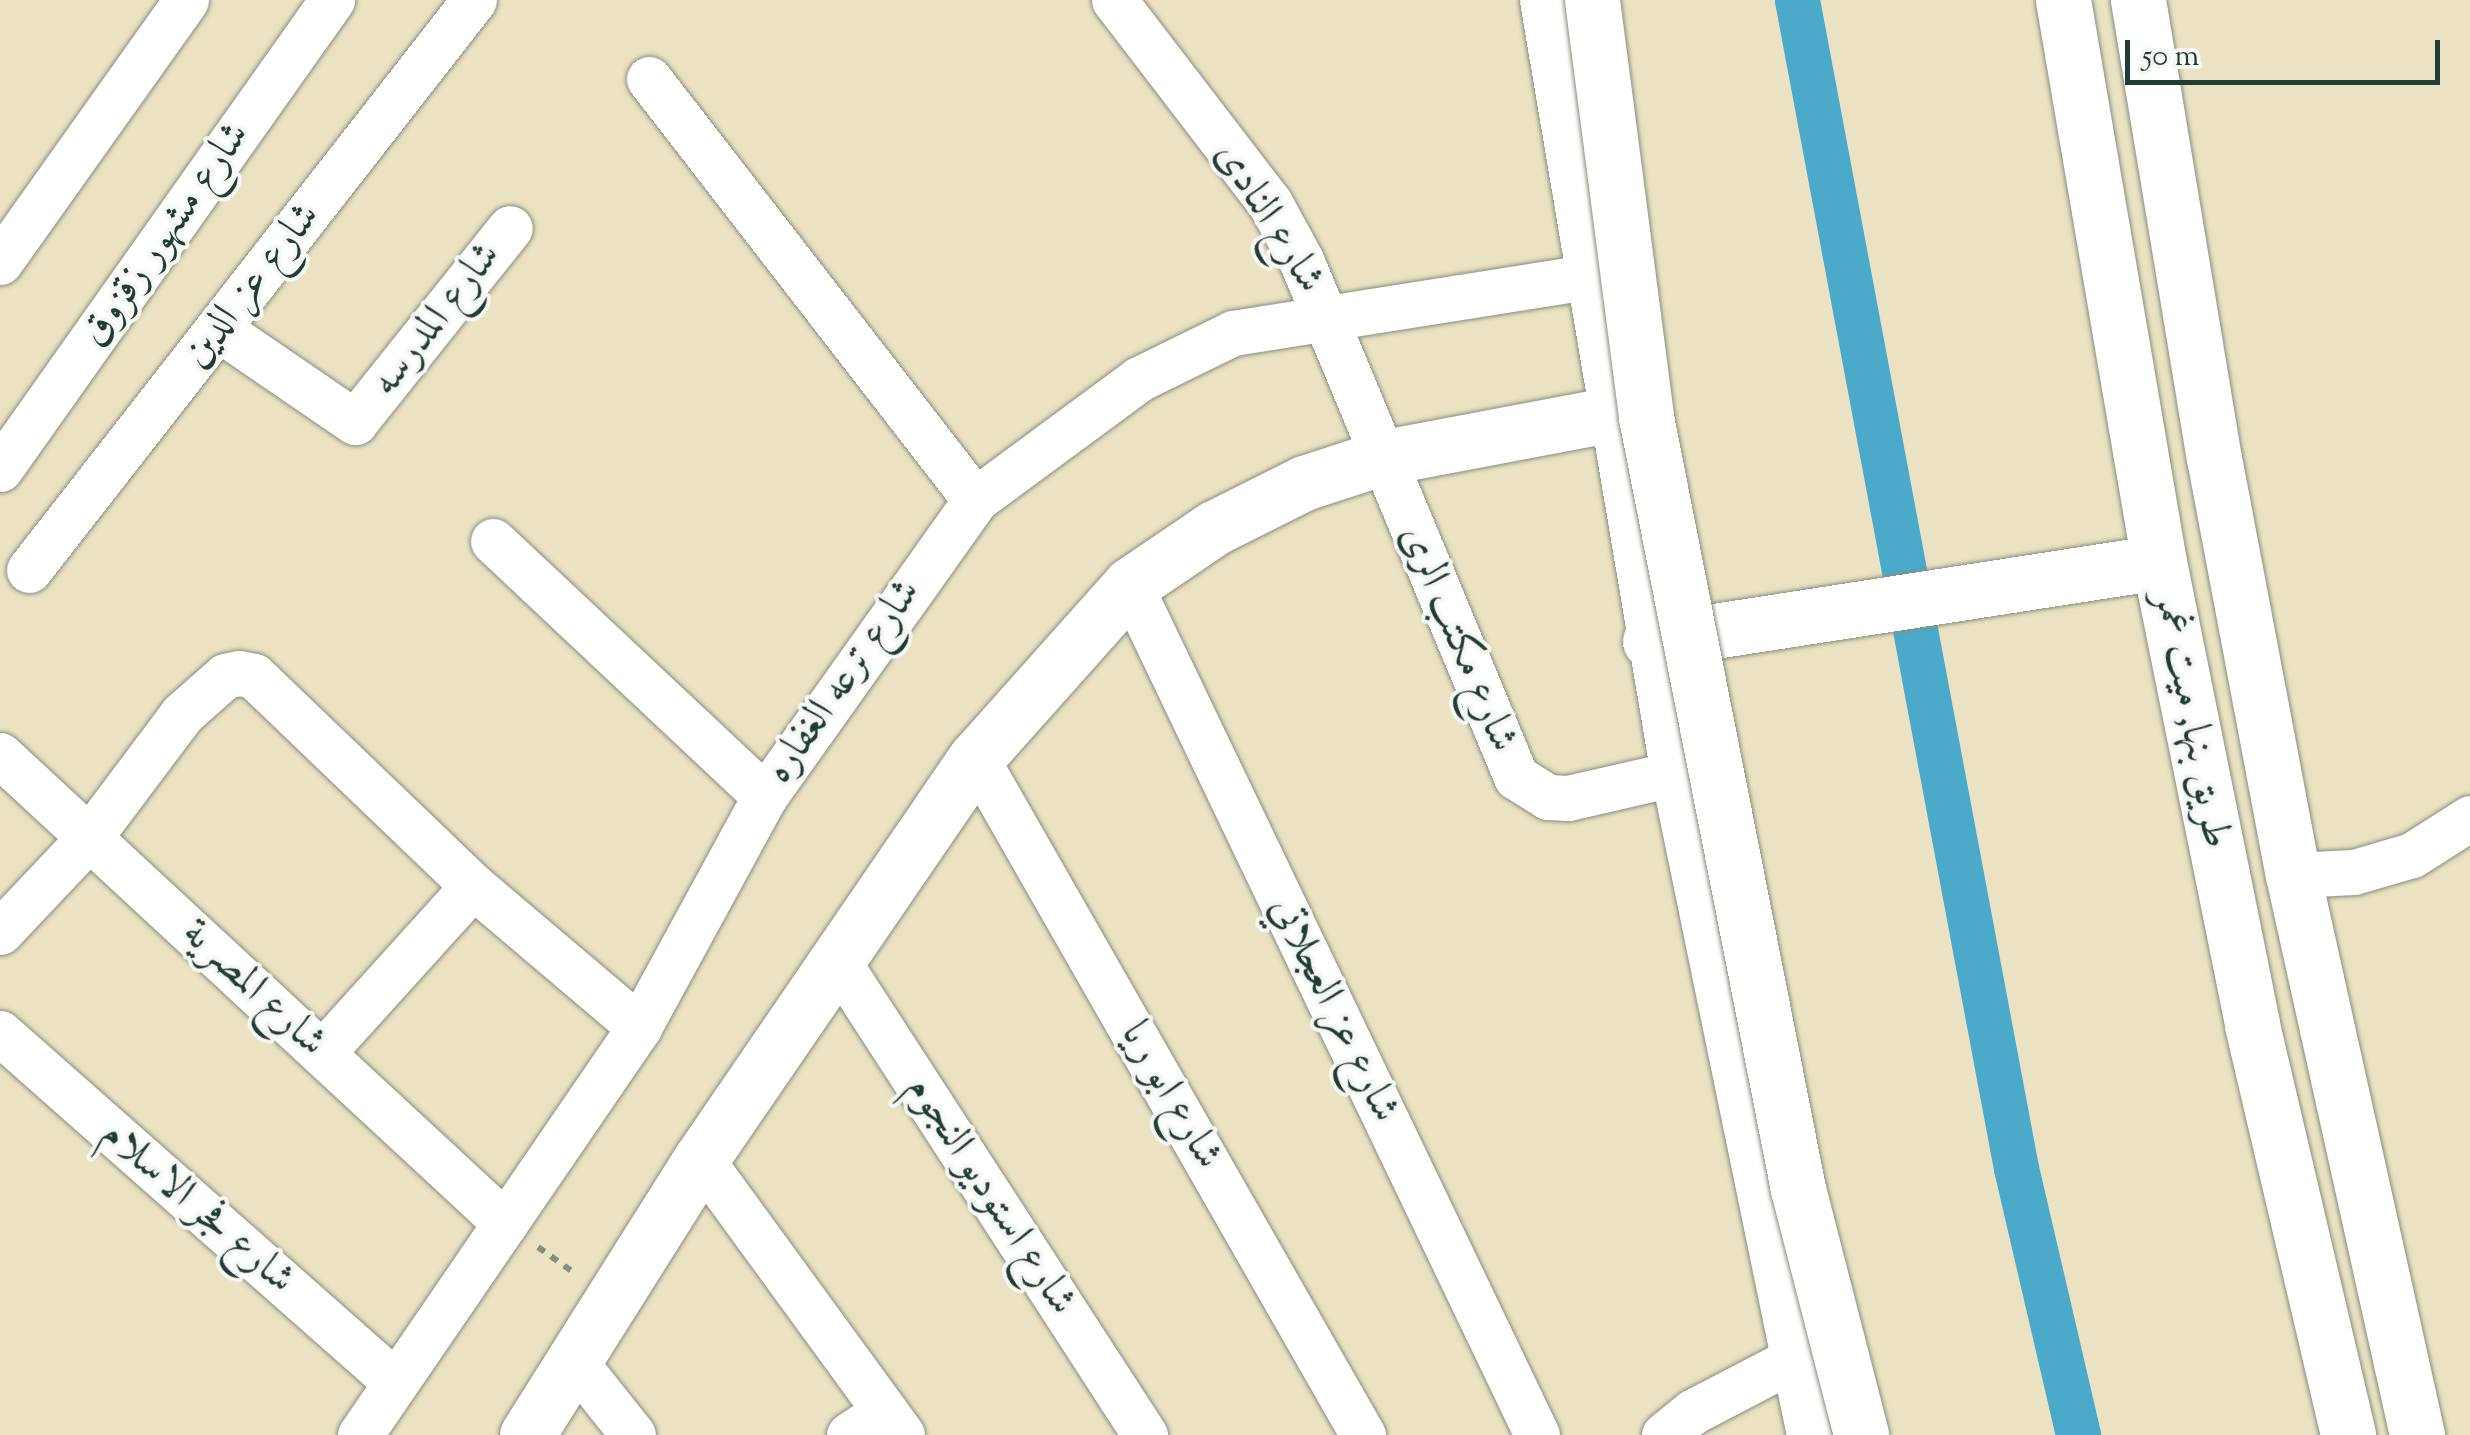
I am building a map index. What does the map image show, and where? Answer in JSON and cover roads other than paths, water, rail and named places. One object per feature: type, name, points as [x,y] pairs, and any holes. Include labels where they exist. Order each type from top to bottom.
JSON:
[{"type":"main road","points":[[1592,0],[1646,417],[1798,1189],[1861,1435]]},
{"type":"main road","name":"طريق بنها, ميت غمر","points":[[2062,0],[2159,562],[2252,1024],[2348,1435]]},
{"type":"main road","name":"طريق بنها, ميت غمر","points":[[2138,0],[2214,458],[2293,874],[2417,1435]]},
{"type":"main road","points":[[527,1435],[835,957],[976,758],[1130,585],[1214,528],[1304,483],[1380,458],[1613,414]]},
{"type":"main road","points":[[1650,640],[2159,562]]},
{"type":"street","points":[[0,262],[186,0]]},
{"type":"street","name":"شارع مشهور زقزوق","points":[[0,469],[332,0]]},
{"type":"street","name":"شارع عز الدين","points":[[29,570],[474,0]]},
{"type":"street","name":"شارع النادى","points":[[1114,0],[1270,203],[1330,319],[1380,458]]},
{"type":"street","points":[[1542,0],[1673,774],[1790,1361],[1809,1435]]},
{"type":"street","points":[[649,79],[974,500]]},
{"type":"street","name":"شارع المدرسه","points":[[219,328],[354,422],[510,228]]},
{"type":"street","name":"شارع ترعه الغفاره","points":[[360,1435],[639,1028],[765,796],[974,500],[1139,379],[1234,333],[1590,276]]},
{"type":"street","name":"شارع مكتب الرى","points":[[1380,458],[1516,777],[1548,797],[1568,798],[1673,774]]},
{"type":"street","points":[[492,541],[765,796]]},
{"type":"street","name":"شارع عز العجلاتي","points":[[1130,585],[1537,1435]]},
{"type":"street","points":[[0,932],[89,838],[182,714],[224,676],[239,673],[262,684],[474,886],[639,1028]]},
{"type":"street","name":"شارع المصرية","points":[[0,755],[505,1223]]},
{"type":"street","name":"شارع ابو ريا","points":[[976,758],[1363,1435]]},
{"type":"street","points":[[2293,874],[2354,872],[2412,855],[2470,818]]},
{"type":"street","points":[[322,1052],[474,886]]},
{"type":"street","name":"شارع استوديو النجوم","points":[[835,957],[1145,1435]]},
{"type":"street","name":"شارع فجر الاسلام","points":[[0,1034],[395,1382]]},
{"type":"street","points":[[701,1160],[879,1427]]},
{"type":"street","points":[[1664,1435],[1694,1411],[1790,1361]]},
{"type":"street","points":[[575,1362],[632,1435]]},
{"type":"waterway","points":[[1797,0],[2016,1168],[2078,1435]]}]
